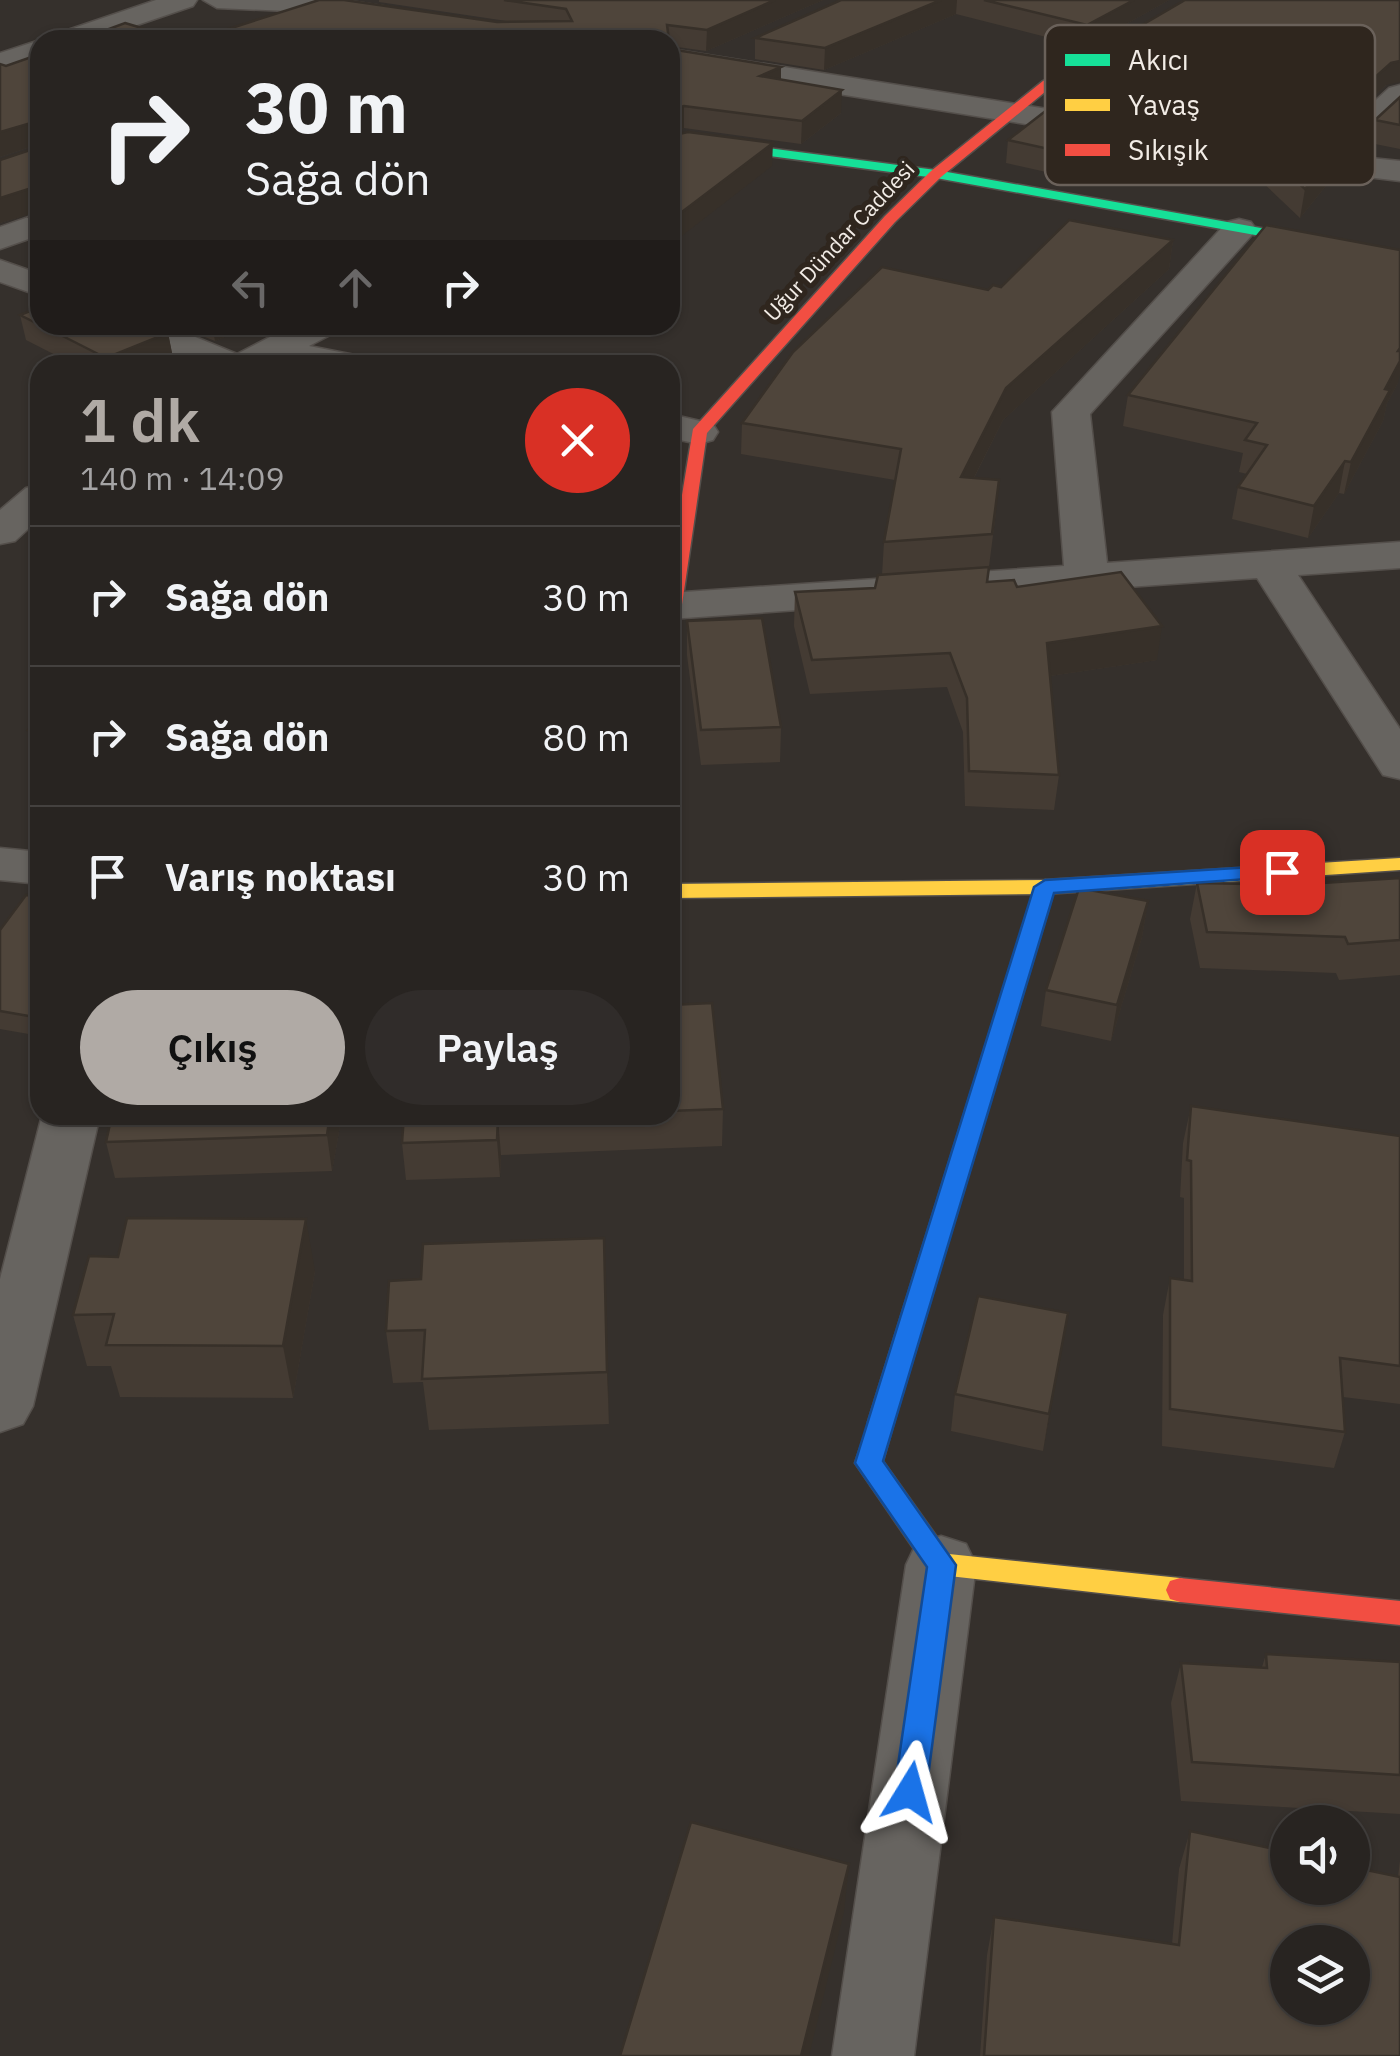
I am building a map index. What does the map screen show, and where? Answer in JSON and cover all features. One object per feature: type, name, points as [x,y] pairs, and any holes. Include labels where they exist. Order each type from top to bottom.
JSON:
[{"type":"street","points":[[95,30],[183,0]]},
{"type":"street","points":[[217,0],[316,2],[403,20],[382,30]]},
{"type":"street","name":"Uğur Dündar Caddesi","points":[[1152,25],[1197,0]]},
{"type":"street","points":[[711,64],[765,40]]},
{"type":"street","points":[[0,62],[30,52]]},
{"type":"street","points":[[680,59],[1045,120]]},
{"type":"street","name":"Uğur Dündar Caddesi","points":[[680,495],[685,429],[936,174],[1045,86]]},
{"type":"street","points":[[1375,118],[1400,94]]},
{"type":"street","points":[[680,143],[936,174],[1400,257]]},
{"type":"street","points":[[1375,169],[1400,171]]},
{"type":"street","points":[[0,239],[30,227]]},
{"type":"street","points":[[1087,579],[1071,412],[1238,229]]},
{"type":"street","points":[[0,270],[30,282]]},
{"type":"street","points":[[160,335],[206,355]]},
{"type":"street","points":[[263,355],[301,335]]},
{"type":"street","points":[[0,534],[30,506]]},
{"type":"street","points":[[0,534],[30,538]]},
{"type":"street","points":[[680,612],[1400,555]]},
{"type":"street","points":[[1270,565],[1400,765]]},
{"type":"street","points":[[680,890],[1045,887],[1400,864]]},
{"type":"street","points":[[873,2056],[942,1565],[869,1463],[1045,887]]},
{"type":"street","points":[[0,1406],[68,1125]]},
{"type":"street","points":[[942,1565],[1400,1613]]},
{"type":"building","points":[[319,0],[344,0],[497,22],[572,21],[566,9],[504,0],[775,0],[707,30],[667,25],[668,30],[225,30]]},
{"type":"building","points":[[841,0],[941,0],[825,48],[755,38]]},
{"type":"building","points":[[984,0],[1134,0],[1087,25]]},
{"type":"building","points":[[1185,0],[1400,0],[1400,61],[1391,63],[1375,77],[1375,25],[1142,25]]},
{"type":"building","points":[[125,23],[148,30],[106,30]]},
{"type":"building","points":[[680,51],[781,67],[760,76],[842,90],[802,121],[680,107]]},
{"type":"building","points":[[30,58],[30,123],[0,132],[0,64],[6,66]]},
{"type":"building","points":[[1400,97],[1400,125],[1375,120]]},
{"type":"building","points":[[1045,111],[1045,148],[1008,140]]},
{"type":"building","points":[[688,132],[773,143],[680,213],[680,134]]},
{"type":"building","points":[[30,150],[30,189],[0,198],[0,160]]},
{"type":"building","points":[[1069,220],[1173,240],[1006,388],[961,477],[999,480],[992,534],[884,542],[901,449],[742,423],[793,352],[882,267],[988,290],[993,285],[1001,287]]},
{"type":"building","points":[[1266,225],[1400,250],[1400,361],[1385,389],[1390,390],[1351,462],[1345,461],[1314,506],[1238,487],[1267,445],[1245,440],[1257,423],[1128,395]]},
{"type":"building","points":[[61,335],[163,335],[113,355],[100,355]]},
{"type":"building","points":[[989,567],[987,582],[1014,580],[1017,587],[1121,572],[1162,626],[1047,643],[1059,775],[969,771],[967,698],[950,653],[812,660],[795,592],[875,588],[878,575]]},
{"type":"building","points":[[762,618],[781,727],[701,730],[687,621]]},
{"type":"building","points":[[1400,878],[1400,940],[1348,944],[1345,937],[1207,932],[1197,883],[1291,885]]},
{"type":"building","points":[[1079,888],[1148,901],[1117,1005],[1046,990]]},
{"type":"building","points":[[26,895],[30,896],[30,1016],[0,1011],[0,930]]},
{"type":"building","points":[[712,1003],[723,1109],[680,1111],[680,1005]]},
{"type":"building","points":[[1191,1106],[1400,1136],[1400,1366],[1340,1358],[1345,1432],[1170,1409],[1170,1278],[1192,1281],[1191,1161],[1187,1160]]},
{"type":"building","points":[[110,1125],[328,1125],[327,1135],[106,1142]]},
{"type":"building","points":[[403,1125],[498,1125],[497,1140],[402,1143]]},
{"type":"building","points":[[127,1218],[306,1219],[283,1346],[106,1345],[114,1314],[73,1315],[89,1256],[118,1257]]},
{"type":"building","points":[[604,1238],[607,1372],[422,1379],[425,1330],[386,1331],[389,1281],[421,1279],[423,1244]]},
{"type":"building","points":[[978,1296],[1068,1313],[1049,1414],[955,1394]]},
{"type":"building","points":[[1266,1654],[1400,1662],[1400,1775],[1192,1762],[1181,1663],[1267,1668]]},
{"type":"building","points":[[691,1822],[849,1864],[801,2056],[620,2056]]},
{"type":"building","points":[[1190,1831],[1270,1848],[1270,1905],[1370,1905],[1370,1871],[1400,1877],[1400,2056],[984,2056],[994,1917],[1179,1945]]},
{"type":"traffic: fast","points":[[680,143],[936,174],[1400,257]]},
{"type":"traffic: fast","points":[[881,1422],[1045,887]]},
{"type":"traffic: slow","points":[[680,891],[1045,887],[1400,864]]},
{"type":"traffic: slow","points":[[881,1422],[869,1463],[941,1565],[1180,1590]]},
{"type":"traffic: jam","points":[[1152,25],[1197,0]]},
{"type":"traffic: jam","points":[[680,558],[699,432],[890,219],[936,174],[1045,86]]},
{"type":"traffic: jam","points":[[1180,1590],[1400,1613]]},
{"type":"route","points":[[910,1792],[942,1565],[869,1463],[1045,887],[1282,872]]}]
